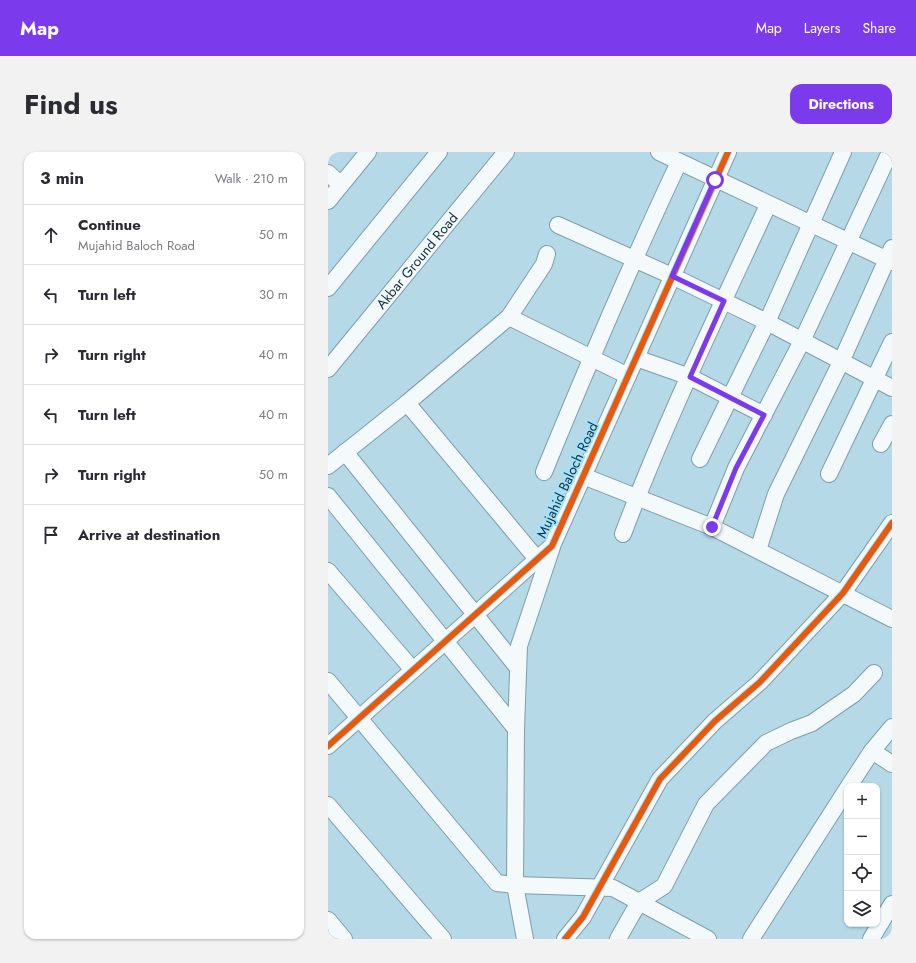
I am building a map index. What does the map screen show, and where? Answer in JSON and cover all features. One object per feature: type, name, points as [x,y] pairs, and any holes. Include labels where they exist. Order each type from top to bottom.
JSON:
[{"type":"street","points":[[328,201],[368,152]]},
{"type":"street","points":[[328,288],[439,152]]},
{"type":"street","name":"Akbar Ground Road","points":[[328,369],[506,152]]},
{"type":"street","points":[[658,152],[810,225],[849,242],[890,257],[841,362],[776,494],[758,550]]},
{"type":"street","name":"Mujahid Baloch Road","points":[[328,746],[552,546],[728,152]]},
{"type":"street","points":[[700,459],[767,322],[843,152]]},
{"type":"street","points":[[712,527],[736,468],[802,341],[890,152]]},
{"type":"street","points":[[544,472],[591,357],[679,162]]},
{"type":"street","points":[[328,173],[341,185]]},
{"type":"street","points":[[623,534],[637,497],[768,205]]},
{"type":"street","points":[[558,225],[724,301],[892,388]]},
{"type":"street","points":[[328,466],[407,403],[509,317],[544,264],[548,254]]},
{"type":"street","points":[[509,317],[628,376]]},
{"type":"street","points":[[829,474],[892,342]]},
{"type":"street","points":[[636,358],[690,377],[764,415]]},
{"type":"street","points":[[407,403],[537,559]]},
{"type":"street","points":[[881,444],[892,424]]},
{"type":"street","points":[[345,452],[518,668]]},
{"type":"street","points":[[583,476],[712,527],[892,619]]},
{"type":"street","points":[[328,496],[516,729]]},
{"type":"street","points":[[565,939],[583,917],[660,779],[715,721],[760,682],[843,593],[892,523]]},
{"type":"street","points":[[525,939],[515,886],[516,729],[519,646],[552,546]]},
{"type":"street","points":[[328,571],[413,670]]},
{"type":"street","points":[[618,939],[639,902],[664,886],[706,804],[766,743],[812,723],[854,694],[874,673]]},
{"type":"street","points":[[328,681],[497,883],[515,886],[600,886],[613,888],[708,939]]},
{"type":"street","points":[[851,783],[872,751],[892,727]]},
{"type":"street","points":[[872,751],[892,764]]},
{"type":"street","points":[[751,939],[844,794]]},
{"type":"street","points":[[328,806],[443,939]]},
{"type":"street","points":[[876,937],[892,904]]},
{"type":"street","points":[[328,920],[344,939]]},
{"type":"cycle path","points":[[328,746],[552,546],[728,152]]},
{"type":"cycle path","points":[[565,939],[583,917],[660,779],[715,721],[760,682],[843,593],[892,523]]},
{"type":"route","points":[[712,527],[736,468],[764,415],[690,377],[724,301],[672,276],[715,180]]}]
